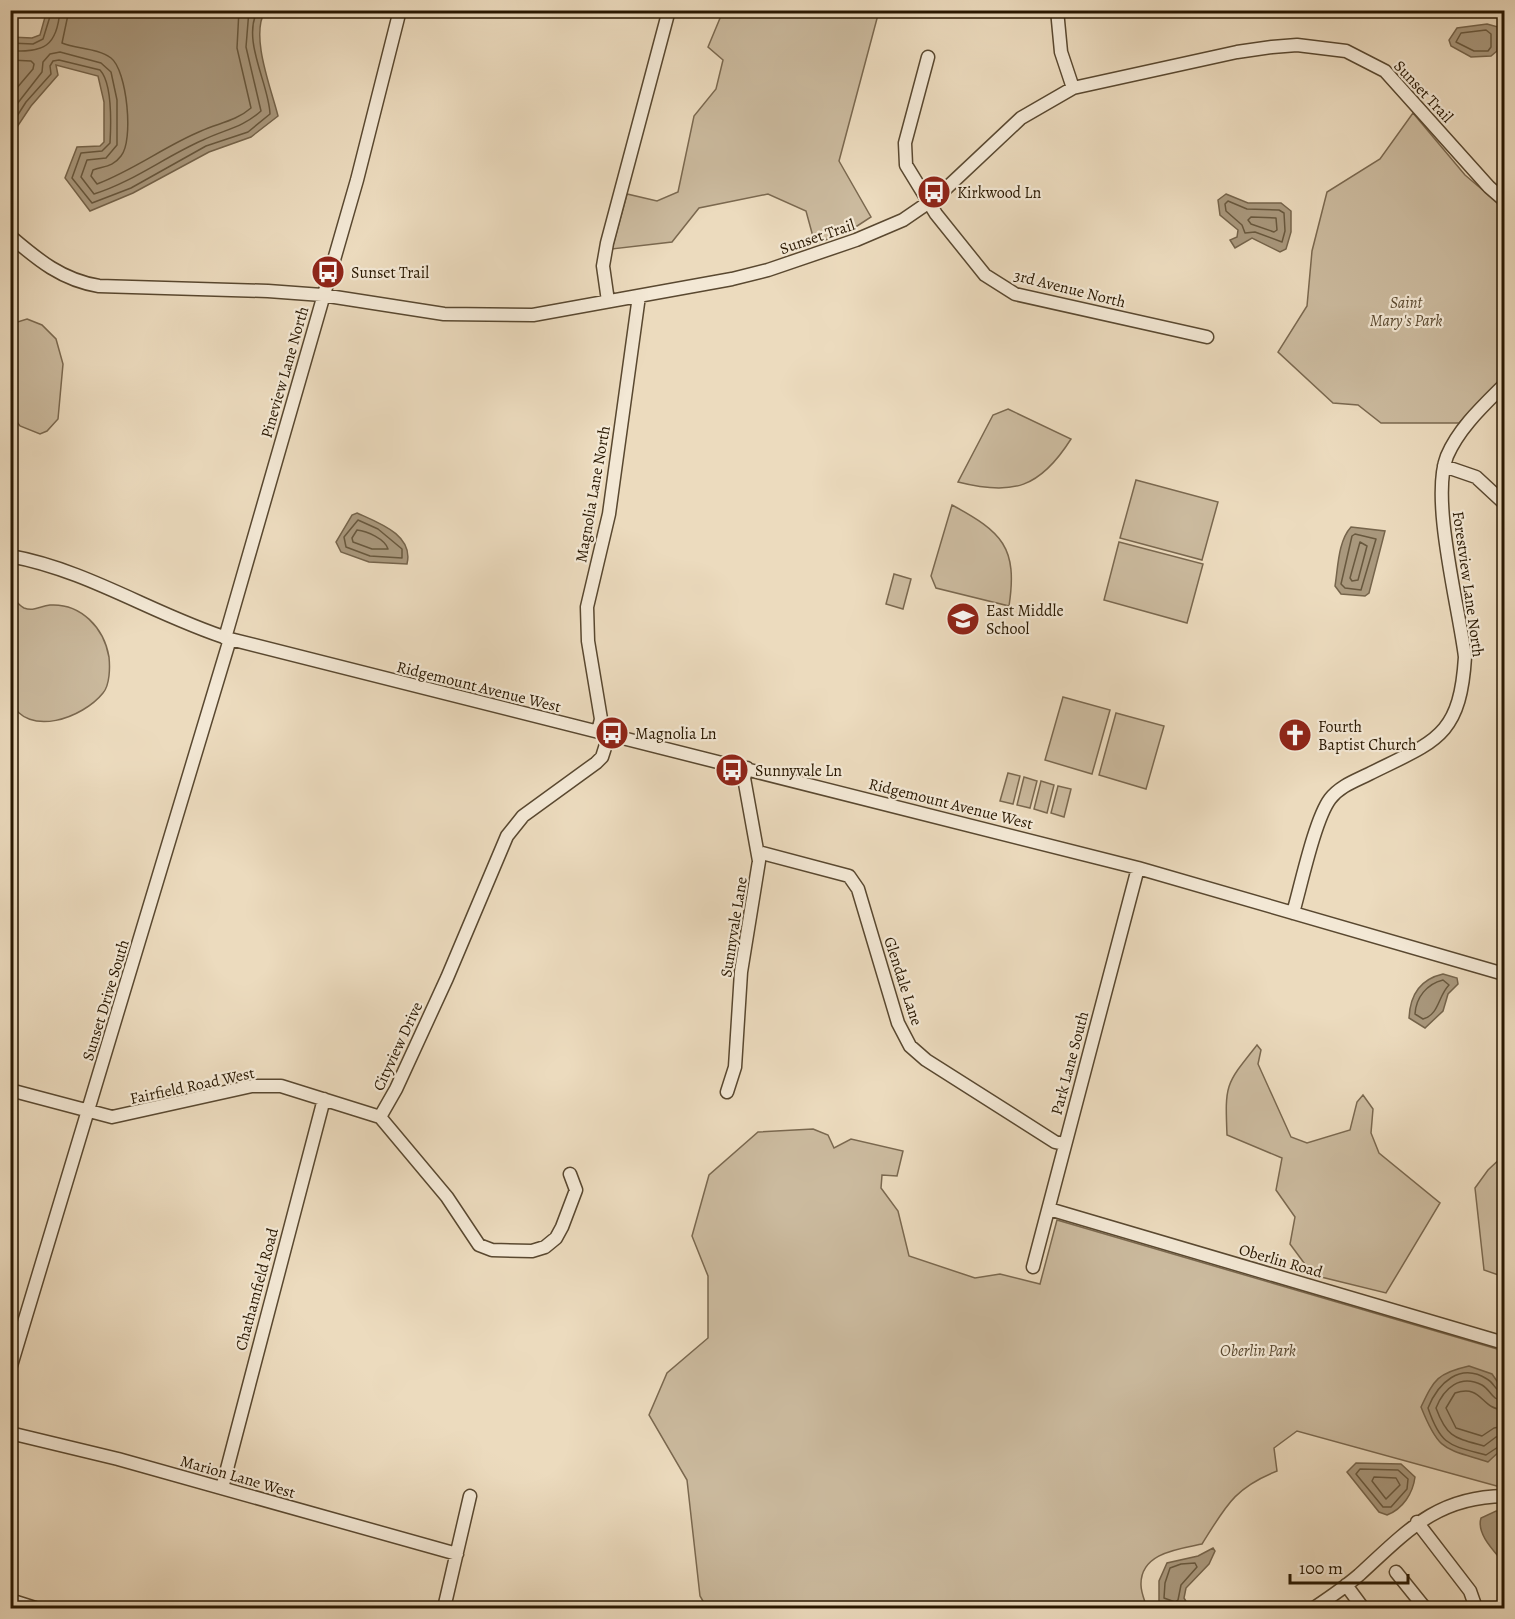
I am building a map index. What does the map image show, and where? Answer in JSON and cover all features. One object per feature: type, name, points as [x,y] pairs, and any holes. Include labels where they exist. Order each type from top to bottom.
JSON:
[{"type":"street","name":"Pineview Lane North","points":[[228,639],[322,295],[357,180],[400,10]]},
{"type":"street","points":[[608,301],[603,266],[607,243],[669,10]]},
{"type":"street","points":[[1057,10],[1061,52],[1073,88]]},
{"type":"street","name":"Sunset Trail","points":[[10,236],[54,271],[83,284],[322,295],[386,307],[444,314],[533,315],[768,270],[886,228],[929,202],[1021,118],[1040,104],[1073,88],[1237,52],[1297,45],[1346,51],[1371,62],[1398,82],[1471,168],[1504,200]]},
{"type":"street","name":"3rd Avenue North","points":[[928,57],[904,154],[906,165],[949,230],[985,275],[1015,294],[1206,337]]},
{"type":"street","name":"Magnolia Lane North","points":[[604,734],[588,640],[587,607],[609,514],[639,296]]},
{"type":"street","name":"Forestview Lane North","points":[[1293,912],[1322,816],[1331,798],[1347,785],[1437,739],[1455,714],[1464,678],[1465,657],[1441,504],[1444,466],[1456,440],[1468,422],[1504,384]]},
{"type":"street","points":[[1444,466],[1476,477],[1504,503]]},
{"type":"street","name":"Ridgemount Avenue West","points":[[10,556],[73,574],[191,627],[228,639],[1138,868],[1504,974]]},
{"type":"street","name":"Sunset Drive South","points":[[10,1369],[89,1111],[228,639]]},
{"type":"street","name":"Cityview Drive","points":[[570,1174],[576,1190],[556,1238],[545,1247],[532,1251],[492,1250],[479,1245],[447,1197],[380,1117],[396,1089],[447,978],[507,836],[523,816],[596,764],[602,757],[604,734]]},
{"type":"street","name":"Sunnyvale Lane","points":[[727,1092],[735,1067],[737,1009],[758,873],[758,852],[744,778],[747,768]]},
{"type":"street","name":"Glendale Lane","points":[[758,852],[849,876],[858,888],[898,1023],[910,1046],[965,1085],[1055,1142],[1064,1144]]},
{"type":"street","name":"Park Lane South","points":[[1033,1267],[1138,868]]},
{"type":"street","name":"Fairfield Road West","points":[[10,1090],[112,1117],[260,1086],[281,1086],[380,1117]]},
{"type":"street","name":"Chathamfield Road","points":[[222,1488],[324,1099]]},
{"type":"street","name":"Oberlin Road","points":[[1048,1209],[1504,1343]]},
{"type":"street","name":"Marion Lane West","points":[[10,1432],[457,1554]]},
{"type":"street","points":[[444,1608],[470,1496]]},
{"type":"street","points":[[1314,1608],[1346,1586],[1417,1522],[1450,1504],[1478,1498],[1504,1497]]},
{"type":"street","points":[[1417,1522],[1470,1592],[1476,1608]]},
{"type":"street","points":[[1396,1572],[1425,1608]]},
{"type":"street","points":[[1346,1586],[1363,1608]]},
{"type":"street","points":[[10,1600],[35,1608]]},
{"type":"green space","points":[[723,11],[879,11],[839,161],[871,217],[851,230],[815,244],[806,211],[768,194],[699,208],[672,242],[612,249],[627,194],[657,201],[678,192],[694,116],[716,89],[723,60],[708,47]]},
{"type":"green space","name":"Saint Mary's Park","points":[[1413,113],[1465,175],[1504,208],[1504,376],[1459,423],[1381,423],[1358,405],[1333,403],[1278,352],[1307,306],[1312,251],[1327,192],[1380,159]]},
{"type":"green space","points":[[27,319],[42,325],[56,339],[63,364],[58,419],[47,431],[40,434],[20,426],[11,414],[11,324]]},
{"type":"green space","points":[[1008,409],[1071,439],[1048,468],[1024,484],[994,488],[958,482],[993,415]]},
{"type":"green space","points":[[1136,480],[1218,502],[1202,560],[1120,538]]},
{"type":"green space","points":[[952,505],[983,524],[1003,544],[1011,569],[1009,606],[936,588],[931,576]]},
{"type":"green space","points":[[1119,542],[1203,564],[1187,623],[1104,600]]},
{"type":"green space","points":[[894,574],[911,579],[903,609],[886,604]]},
{"type":"green space","points":[[11,596],[21,606],[28,609],[50,605],[72,608],[89,619],[102,636],[109,657],[108,681],[103,693],[83,710],[70,716],[42,722],[19,713],[11,702]]},
{"type":"green space","points":[[1063,697],[1110,710],[1092,774],[1045,760]]},
{"type":"green space","points":[[1116,713],[1164,726],[1146,789],[1099,775]]},
{"type":"green space","points":[[1008,773],[1020,776],[1013,804],[1000,801]]},
{"type":"green space","points":[[1024,777],[1037,781],[1030,808],[1017,805]]},
{"type":"green space","points":[[1041,781],[1054,785],[1047,813],[1034,809]]},
{"type":"green space","points":[[1058,786],[1071,789],[1064,817],[1051,813]]},
{"type":"green space","points":[[1257,1045],[1261,1050],[1258,1064],[1291,1137],[1307,1143],[1350,1130],[1357,1102],[1363,1095],[1373,1109],[1371,1133],[1379,1153],[1440,1203],[1386,1293],[1313,1275],[1290,1244],[1295,1217],[1276,1190],[1282,1158],[1227,1135],[1226,1105],[1229,1086]]},
{"type":"green space","name":"Oberlin Park","points":[[813,1129],[828,1135],[834,1148],[851,1139],[903,1151],[897,1176],[882,1175],[881,1188],[898,1211],[909,1256],[975,1278],[1000,1274],[1040,1284],[1057,1220],[1504,1351],[1504,1488],[1297,1431],[1274,1448],[1277,1471],[1251,1484],[1232,1500],[1202,1544],[1162,1554],[1147,1566],[1142,1574],[1141,1585],[1147,1608],[782,1608],[754,1606],[707,1608],[700,1596],[687,1480],[649,1415],[667,1373],[708,1338],[708,1276],[692,1236],[709,1175],[758,1132]]},
{"type":"green space","points":[[1504,1155],[1504,1277],[1484,1270],[1475,1188],[1488,1170]]},
{"type":"water","points":[[47,10],[265,11],[261,22],[261,48],[278,116],[251,137],[209,152],[133,193],[90,211],[65,178],[77,147],[100,146],[104,142],[104,102],[98,76],[56,65],[58,75],[31,106],[11,136],[11,37],[32,38],[40,35]]},
{"type":"water","points":[[1487,24],[1498,27],[1497,51],[1491,56],[1471,57],[1451,46],[1449,40],[1457,28]]},
{"type":"water","points":[[1226,194],[1248,203],[1281,203],[1291,211],[1291,232],[1286,249],[1280,252],[1252,238],[1235,248],[1230,240],[1237,237],[1238,230],[1220,215],[1218,200]]},
{"type":"water","points":[[357,513],[393,531],[400,538],[408,554],[407,564],[369,562],[341,552],[336,542],[352,515]]},
{"type":"water","points":[[1351,527],[1385,531],[1369,593],[1365,596],[1341,594],[1335,586],[1341,547]]},
{"type":"water","points":[[1443,974],[1457,978],[1458,984],[1448,994],[1443,1011],[1425,1028],[1409,1018],[1414,995],[1423,984]]},
{"type":"water","points":[[1469,1366],[1492,1374],[1504,1391],[1504,1447],[1488,1462],[1445,1446],[1433,1433],[1421,1407],[1438,1379],[1450,1371]]},
{"type":"water","points":[[1356,1463],[1401,1464],[1415,1477],[1412,1489],[1398,1509],[1387,1515],[1379,1512],[1347,1472]]},
{"type":"water","points":[[1496,1511],[1501,1513],[1504,1524],[1504,1563],[1487,1542],[1480,1524],[1481,1518]]},
{"type":"water","points":[[1213,1548],[1215,1551],[1209,1564],[1186,1588],[1184,1598],[1190,1608],[1159,1607],[1159,1581],[1167,1563],[1198,1556]]},
{"type":"place","name":"Kirkwood Ln","points":[[934,192]]},
{"type":"place","name":"Sunset Trail","points":[[328,272]]},
{"type":"place","name":"East Middle School","points":[[963,619]]},
{"type":"place","name":"Magnolia Ln","points":[[612,733]]},
{"type":"place","name":"Fourth Baptist Church","points":[[1295,735]]},
{"type":"place","name":"Sunnyvale Ln","points":[[732,770]]}]
